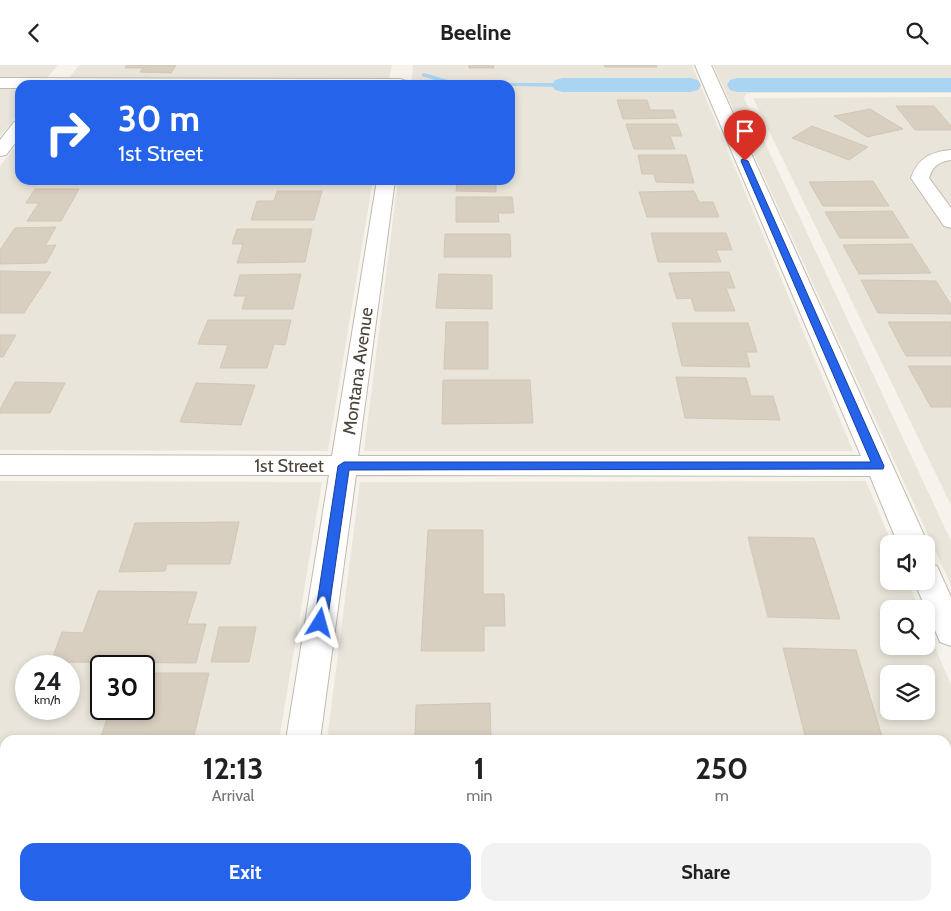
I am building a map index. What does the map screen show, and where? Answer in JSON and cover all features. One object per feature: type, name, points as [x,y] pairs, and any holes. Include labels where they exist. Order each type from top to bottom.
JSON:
[{"type":"street","points":[[400,80],[402,65]]},
{"type":"street","points":[[708,77],[909,535]]},
{"type":"street","points":[[0,83],[15,82]]},
{"type":"street","points":[[0,151],[15,132]]},
{"type":"street","points":[[951,155],[935,157],[924,166],[920,177],[951,222]]},
{"type":"street","name":"Montana Avenue","points":[[304,735],[385,185]]},
{"type":"street","name":"1st Street","points":[[0,465],[879,466]]},
{"type":"street","points":[[933,590],[951,632]]},
{"type":"shaded area","points":[[0,65],[58,65],[47,78],[0,78]]},
{"type":"shaded area","points":[[79,65],[392,65],[389,79],[69,78]]},
{"type":"shaded area","points":[[413,65],[692,65],[853,451],[364,451],[397,185],[515,185],[515,80],[412,80]]},
{"type":"shaded area","points":[[713,65],[951,65],[951,93],[751,93],[746,94],[744,98],[951,541],[951,585],[935,550],[935,535],[928,535]]},
{"type":"shaded area","points":[[0,89],[15,89],[15,118],[0,136]]},
{"type":"shaded area","points":[[951,97],[951,505],[753,98]]},
{"type":"shaded area","points":[[15,147],[15,185],[372,185],[328,451],[0,450],[0,166]]},
{"type":"shaded area","points":[[0,481],[322,482],[280,735],[0,735]]},
{"type":"shaded area","points":[[866,481],[888,535],[880,535],[880,590],[912,590],[915,600],[880,600],[880,655],[935,655],[935,647],[951,685],[951,735],[328,735],[360,482]]},
{"type":"building","points":[[127,65],[176,65],[171,73],[140,72],[143,68],[125,68]]},
{"type":"building","points":[[469,65],[493,65],[494,68],[469,68]]},
{"type":"building","points":[[604,65],[656,65],[657,67],[605,67]]},
{"type":"building","points":[[617,100],[647,100],[650,110],[673,110],[676,118],[623,119]]},
{"type":"building","points":[[896,106],[934,106],[951,126],[951,130],[915,130]]},
{"type":"building","points":[[870,109],[903,129],[867,137],[834,116]]},
{"type":"building","points":[[626,124],[677,124],[682,136],[670,136],[675,149],[634,149]]},
{"type":"building","points":[[812,126],[868,147],[849,160],[792,138]]},
{"type":"building","points":[[638,155],[686,155],[694,183],[656,182],[654,174],[642,174]]},
{"type":"building","points":[[873,181],[889,206],[823,206],[809,182]]},
{"type":"building","points":[[457,185],[496,185],[496,192],[456,191]]},
{"type":"building","points":[[35,189],[79,189],[61,221],[27,221],[39,203],[26,203]]},
{"type":"building","points":[[277,191],[322,191],[314,220],[251,220],[257,201],[274,201]]},
{"type":"building","points":[[694,191],[699,202],[713,202],[719,217],[647,217],[639,192]]},
{"type":"building","points":[[456,197],[512,197],[514,213],[498,213],[499,222],[456,222]]},
{"type":"building","points":[[892,211],[909,238],[840,238],[825,212]]},
{"type":"building","points":[[56,227],[45,246],[56,245],[46,263],[0,264],[0,250],[15,228]]},
{"type":"building","points":[[237,229],[312,229],[305,262],[237,263],[243,244],[232,244]]},
{"type":"building","points":[[651,233],[726,233],[732,250],[716,250],[721,262],[658,262]]},
{"type":"building","points":[[445,234],[510,234],[511,257],[444,257]]},
{"type":"building","points":[[912,244],[931,273],[859,274],[843,245]]},
{"type":"building","points":[[0,271],[51,272],[24,313],[0,313]]},
{"type":"building","points":[[729,272],[735,288],[726,288],[735,311],[695,311],[691,298],[677,299],[669,273]]},
{"type":"building","points":[[301,274],[293,309],[242,309],[246,296],[234,296],[240,275]]},
{"type":"building","points":[[439,274],[492,275],[492,309],[436,308]]},
{"type":"building","points":[[861,280],[936,281],[951,305],[951,314],[878,313]]},
{"type":"building","points":[[208,320],[291,320],[285,345],[274,344],[267,368],[220,368],[228,345],[198,344]]},
{"type":"building","points":[[446,322],[488,322],[488,369],[444,369]]},
{"type":"building","points":[[888,322],[951,322],[951,356],[906,356]]},
{"type":"building","points":[[672,323],[748,323],[757,352],[746,352],[750,367],[682,366]]},
{"type":"building","points":[[0,335],[16,335],[3,357],[0,357]]},
{"type":"building","points":[[908,366],[951,366],[951,407],[931,407]]},
{"type":"building","points":[[676,377],[746,378],[751,396],[773,396],[780,420],[685,418]]},
{"type":"building","points":[[443,380],[530,380],[533,423],[442,424]]},
{"type":"building","points":[[15,382],[65,383],[50,413],[0,413],[0,409]]},
{"type":"building","points":[[196,383],[255,385],[241,425],[180,422]]},
{"type":"building","points":[[239,522],[230,564],[167,564],[165,571],[119,572],[135,523]]},
{"type":"building","points":[[428,530],[483,530],[483,594],[504,594],[505,626],[484,626],[484,651],[421,651]]},
{"type":"building","points":[[748,537],[814,538],[840,619],[768,617]]},
{"type":"building","points":[[98,591],[197,592],[187,624],[206,624],[196,663],[155,663],[155,655],[90,655],[90,662],[80,662],[80,655],[54,655],[62,632],[83,633]]},
{"type":"building","points":[[219,627],[256,627],[249,662],[211,662]]},
{"type":"building","points":[[783,648],[856,650],[882,735],[805,735]]},
{"type":"building","points":[[155,673],[209,673],[194,735],[102,735],[106,720],[155,720]]},
{"type":"building","points":[[490,703],[491,735],[415,735],[416,705]]},
{"type":"waterway","points":[[424,75],[441,80]]},
{"type":"waterway","points":[[515,85],[563,85]]},
{"type":"waterway","points":[[563,85],[690,85]]},
{"type":"waterway","points":[[738,85],[951,85]]},
{"type":"route","points":[[320,623],[344,466],[879,466],[745,161]]}]
